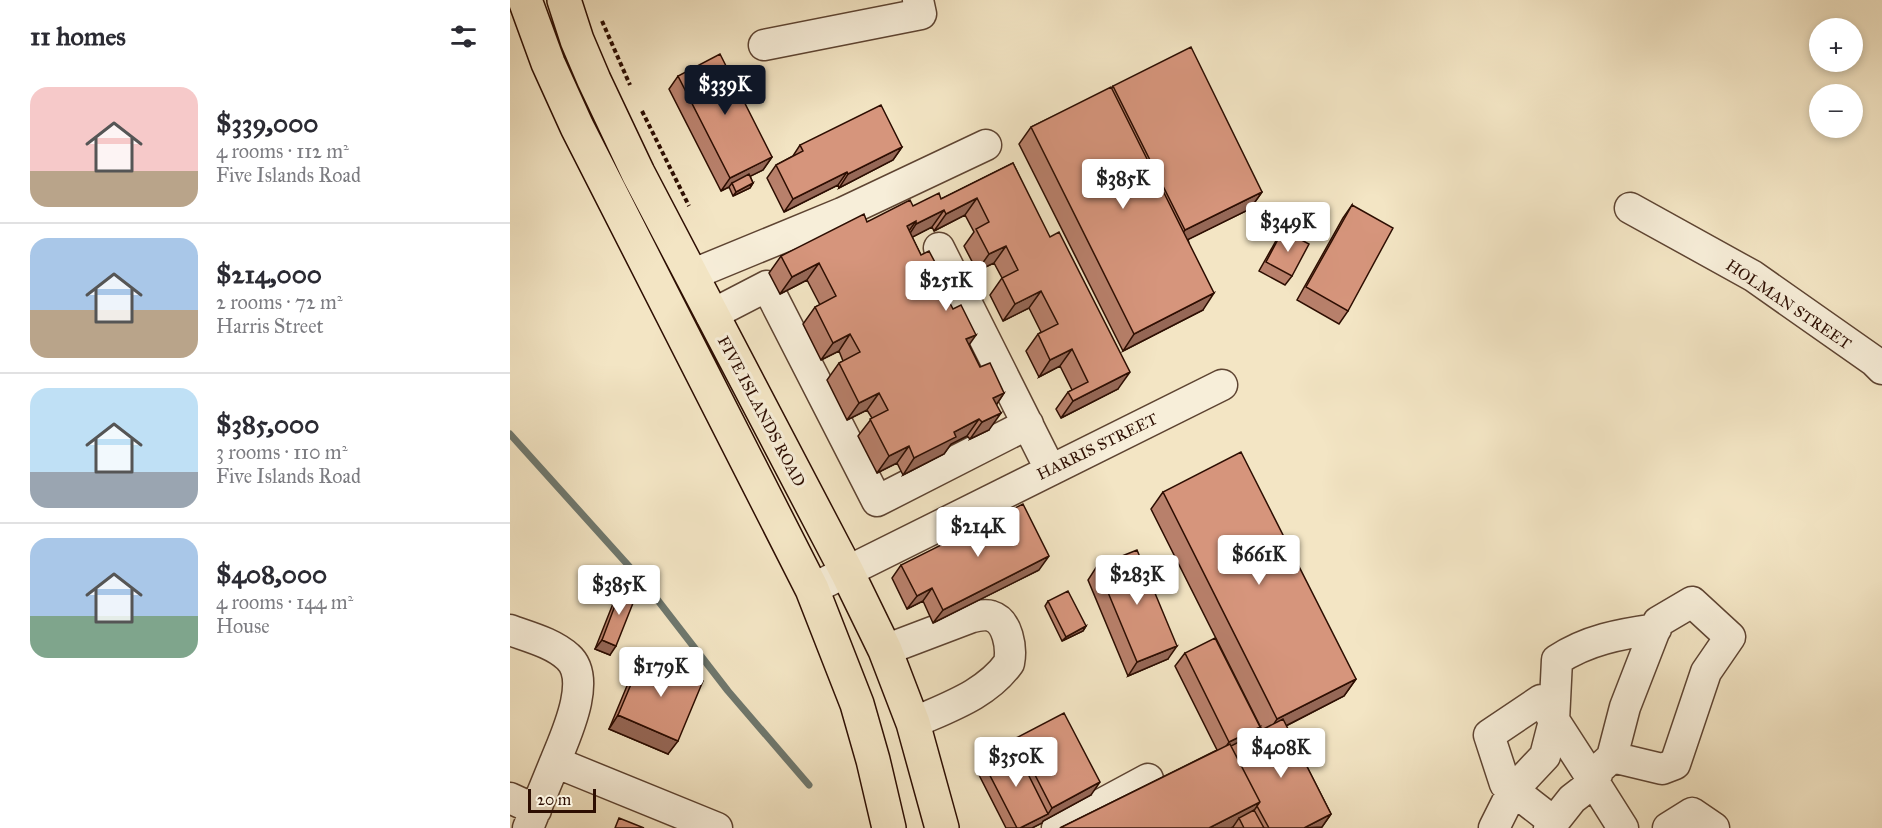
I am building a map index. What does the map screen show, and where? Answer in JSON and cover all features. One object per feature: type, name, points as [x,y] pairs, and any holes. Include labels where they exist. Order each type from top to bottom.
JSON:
[{"type":"main road","name":"FIVE ISLANDS ROAD","points":[[525,0],[548,63],[577,127],[812,590],[856,704],[873,760],[889,828]]},
{"type":"main road","name":"FIVE ISLANDS ROAD","points":[[564,0],[577,40],[608,112],[711,315],[847,572],[885,650],[913,723],[942,828]]},
{"type":"street","points":[[764,45],[921,14],[918,0]]},
{"type":"street","points":[[691,275],[842,213],[986,145]]},
{"type":"street","name":"HOLMAN STREET","points":[[1630,208],[1753,276],[1874,361],[1882,369]]},
{"type":"street","points":[[939,248],[1050,469]]},
{"type":"street","points":[[711,315],[767,286],[877,501],[1028,424]]},
{"type":"street","name":"HARRIS STREET","points":[[812,590],[1222,385]]},
{"type":"street","points":[[1612,757],[1662,769],[1675,764],[1706,672],[1730,637],[1692,602],[1658,622],[1625,707],[1612,757],[1599,769],[1594,782],[1572,799],[1552,825],[1505,784],[1489,735],[1541,700],[1594,782],[1623,828]]},
{"type":"street","points":[[885,650],[982,615],[992,616],[1000,622],[1009,640],[1009,663],[995,679],[964,701],[913,723]]},
{"type":"street","points":[[1494,828],[1514,790],[1545,756],[1554,721],[1557,660],[1574,649],[1598,641],[1618,635],[1656,629]]},
{"type":"street","points":[[510,630],[562,652],[571,660],[578,682],[576,703],[555,762],[525,812]]},
{"type":"street","points":[[555,762],[717,828]]},
{"type":"street","points":[[1057,828],[1148,779]]},
{"type":"street","points":[[1669,828],[1692,813],[1714,828]]},
{"type":"building","points":[[1191,47],[1262,192],[1185,230],[1113,86]]},
{"type":"building","points":[[720,54],[772,157],[730,178],[678,76]]},
{"type":"building","points":[[1111,87],[1214,293],[1134,334],[1031,127]]},
{"type":"building","points":[[881,105],[902,147],[793,199],[776,165],[803,151],[800,145]]},
{"type":"building","points":[[1013,163],[1050,237],[1059,232],[1130,372],[1073,401],[1068,392],[1088,382],[1072,349],[1050,360],[1038,334],[1058,324],[1041,291],[1015,304],[1002,278],[1018,270],[1006,246],[989,254],[976,229],[989,222],[977,198],[946,214],[944,210],[907,226],[921,255],[929,251],[946,283],[941,286],[953,309],[961,305],[976,335],[966,339],[980,367],[990,363],[1004,393],[993,398],[1001,413],[982,422],[979,419],[954,432],[956,437],[914,458],[909,446],[889,456],[870,419],[888,410],[879,393],[859,403],[839,363],[860,352],[850,334],[833,343],[815,307],[836,296],[819,263],[792,277],[781,256],[864,214],[867,222],[910,200],[913,206],[939,193],[941,199]]},
{"type":"building","points":[[749,174],[753,183],[736,192],[732,183]]},
{"type":"building","points":[[1352,205],[1393,228],[1348,311],[1306,287]]},
{"type":"building","points":[[1283,230],[1309,244],[1292,276],[1266,262]]},
{"type":"building","points":[[1241,452],[1356,679],[1277,719],[1163,492]]},
{"type":"building","points":[[1023,504],[1049,556],[943,610],[932,588],[917,596],[901,565]]},
{"type":"building","points":[[1137,550],[1177,646],[1137,662],[1097,566]]},
{"type":"building","points":[[622,587],[637,593],[616,646],[602,640]]},
{"type":"building","points":[[1068,591],[1086,626],[1066,637],[1048,601]]},
{"type":"building","points":[[1215,638],[1260,727],[1229,742],[1185,653]]},
{"type":"building","points":[[643,656],[703,681],[678,741],[618,715]]},
{"type":"building","points":[[1064,713],[1100,782],[1052,808],[1016,738]]},
{"type":"building","points":[[1283,719],[1331,814],[1304,828],[1269,828],[1257,806],[1260,802],[1231,746]]},
{"type":"building","points":[[1230,744],[1260,802],[1209,828],[1060,828]]},
{"type":"building","points":[[1014,746],[1048,814],[1020,828],[1017,828],[983,762]]},
{"type":"building","points":[[1254,810],[1264,828],[1244,828],[1239,818]]},
{"type":"building","points":[[619,818],[644,828],[615,828]]},
{"type":"waterway","points":[[510,434],[646,585],[728,691],[809,785]]}]
